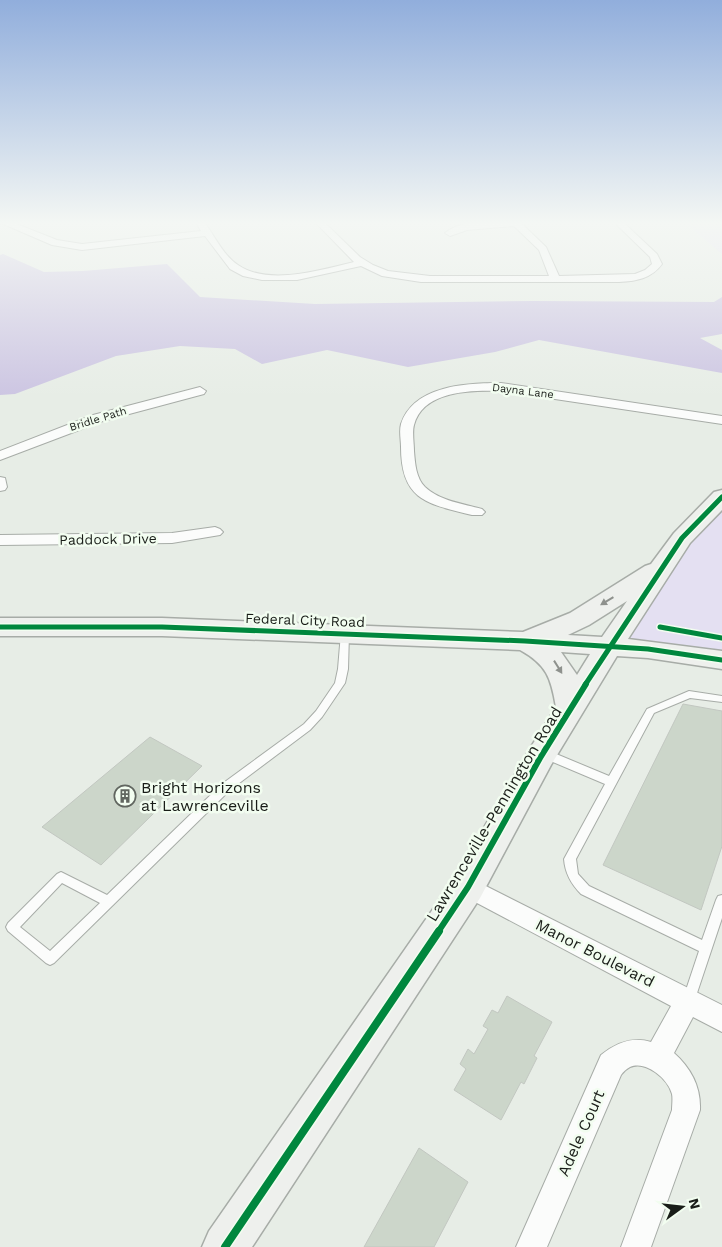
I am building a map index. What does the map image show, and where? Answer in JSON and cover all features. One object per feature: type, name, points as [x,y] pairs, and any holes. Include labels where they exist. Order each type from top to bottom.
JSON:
[{"type":"street","name":"Dayna Lane","points":[[477,512],[438,500],[421,491],[413,483],[410,475],[407,426],[409,419],[422,404],[444,393],[471,388],[501,387],[722,420]]},
{"type":"street","name":"Bridle Path","points":[[0,456],[98,418],[200,391]]},
{"type":"street","points":[[0,481],[0,487]]},
{"type":"street","name":"Lawrenceville-Pennington Road","points":[[226,1247],[468,887],[543,753],[663,565],[682,538],[722,497]]},
{"type":"street","name":"Paddock Drive","points":[[0,540],[172,538],[215,532]]},
{"type":"street","points":[[515,641],[555,630],[606,602],[663,565]]},
{"type":"street","name":"Federal City Road","points":[[0,627],[162,627],[346,633],[610,646],[648,649],[722,660]]},
{"type":"street","points":[[515,641],[541,649],[557,664],[565,680],[571,708]]},
{"type":"street","name":"Manor Boulevard","points":[[468,887],[722,1019]]},
{"type":"street","points":[[636,1247],[686,1110],[686,1094],[680,1080],[670,1067],[657,1058],[688,1001]]},
{"type":"street","name":"Adele Court","points":[[531,1247],[611,1065],[622,1056],[637,1053],[657,1058]]},
{"type":"lane","points":[[109,902],[61,877],[12,927],[50,959],[109,902],[226,787],[307,727],[319,714],[340,683],[346,633]]},
{"type":"lane","points":[[706,948],[593,895],[575,881],[570,869],[570,859],[650,711],[689,694],[722,700]]},
{"type":"lane","points":[[543,753],[612,782]]},
{"type":"lane","points":[[688,1001],[722,900]]},
{"type":"shaded area","points":[[0,281],[184,281],[200,297],[315,304],[533,301],[714,302],[722,297],[722,334],[700,338],[722,350],[722,373],[539,340],[495,352],[408,367],[327,350],[262,364],[235,349],[180,346],[116,356],[15,394],[0,395]]},
{"type":"shaded area","points":[[722,505],[722,657],[619,643],[669,565]]},
{"type":"building","points":[[683,704],[722,711],[722,846],[701,910],[603,865]]},
{"type":"building","name":"Bright Horizons at Lawrenceville","points":[[150,737],[202,766],[101,865],[42,827]]},
{"type":"building","points":[[507,996],[552,1022],[534,1056],[537,1058],[524,1084],[521,1082],[501,1120],[454,1090],[466,1069],[460,1064],[468,1049],[474,1054],[488,1029],[483,1026],[492,1010],[498,1013]]},
{"type":"building","points":[[419,1148],[468,1182],[434,1247],[364,1247]]},
{"type":"cycle path","points":[[225,1247],[468,887],[540,758],[599,662],[663,565],[682,538],[722,497]]},
{"type":"cycle path","points":[[0,627],[162,627],[525,641],[648,649],[722,660]]},
{"type":"cycle path","points":[[660,627],[722,638]]},
{"type":"place","name":"Bright Horizons at Lawrenceville","points":[[125,796]]}]
